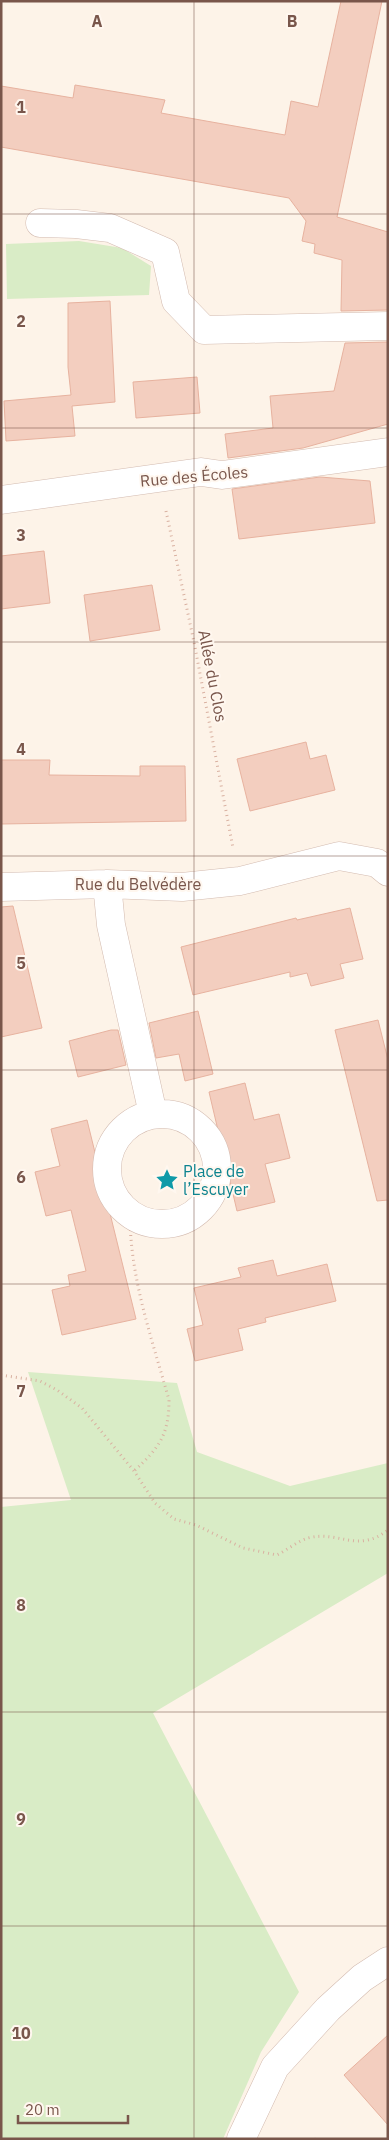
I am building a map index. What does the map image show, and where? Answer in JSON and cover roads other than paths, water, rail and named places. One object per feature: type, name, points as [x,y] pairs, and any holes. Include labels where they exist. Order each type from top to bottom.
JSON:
[{"type":"street","points":[[40,223],[76,224],[110,228],[165,252],[176,301],[204,330],[388,326]]},
{"type":"street","name":"Rue des Écoles","points":[[1,500],[163,476],[201,472],[222,475],[388,452]]},
{"type":"street","name":"Rue du Belvédère","points":[[1,887],[107,884],[182,887],[240,881],[339,856],[377,863],[388,872]]},
{"type":"street","points":[[107,884],[111,925],[153,1114]]},
{"type":"street","points":[[167,1113],[181,1116],[194,1123],[205,1133],[213,1146],[217,1159],[218,1174],[208,1201],[198,1212],[185,1220],[172,1224],[157,1224],[143,1221],[130,1215],[120,1205],[112,1192],[107,1178],[106,1164],[110,1149],[122,1131],[139,1118],[153,1114],[167,1113]]},
{"type":"street","points":[[241,2139],[276,2067],[328,2010],[362,1978],[388,1961]]},
{"type":"place","name":"Place de l’Escuyer","points":[[167,1180]]}]
